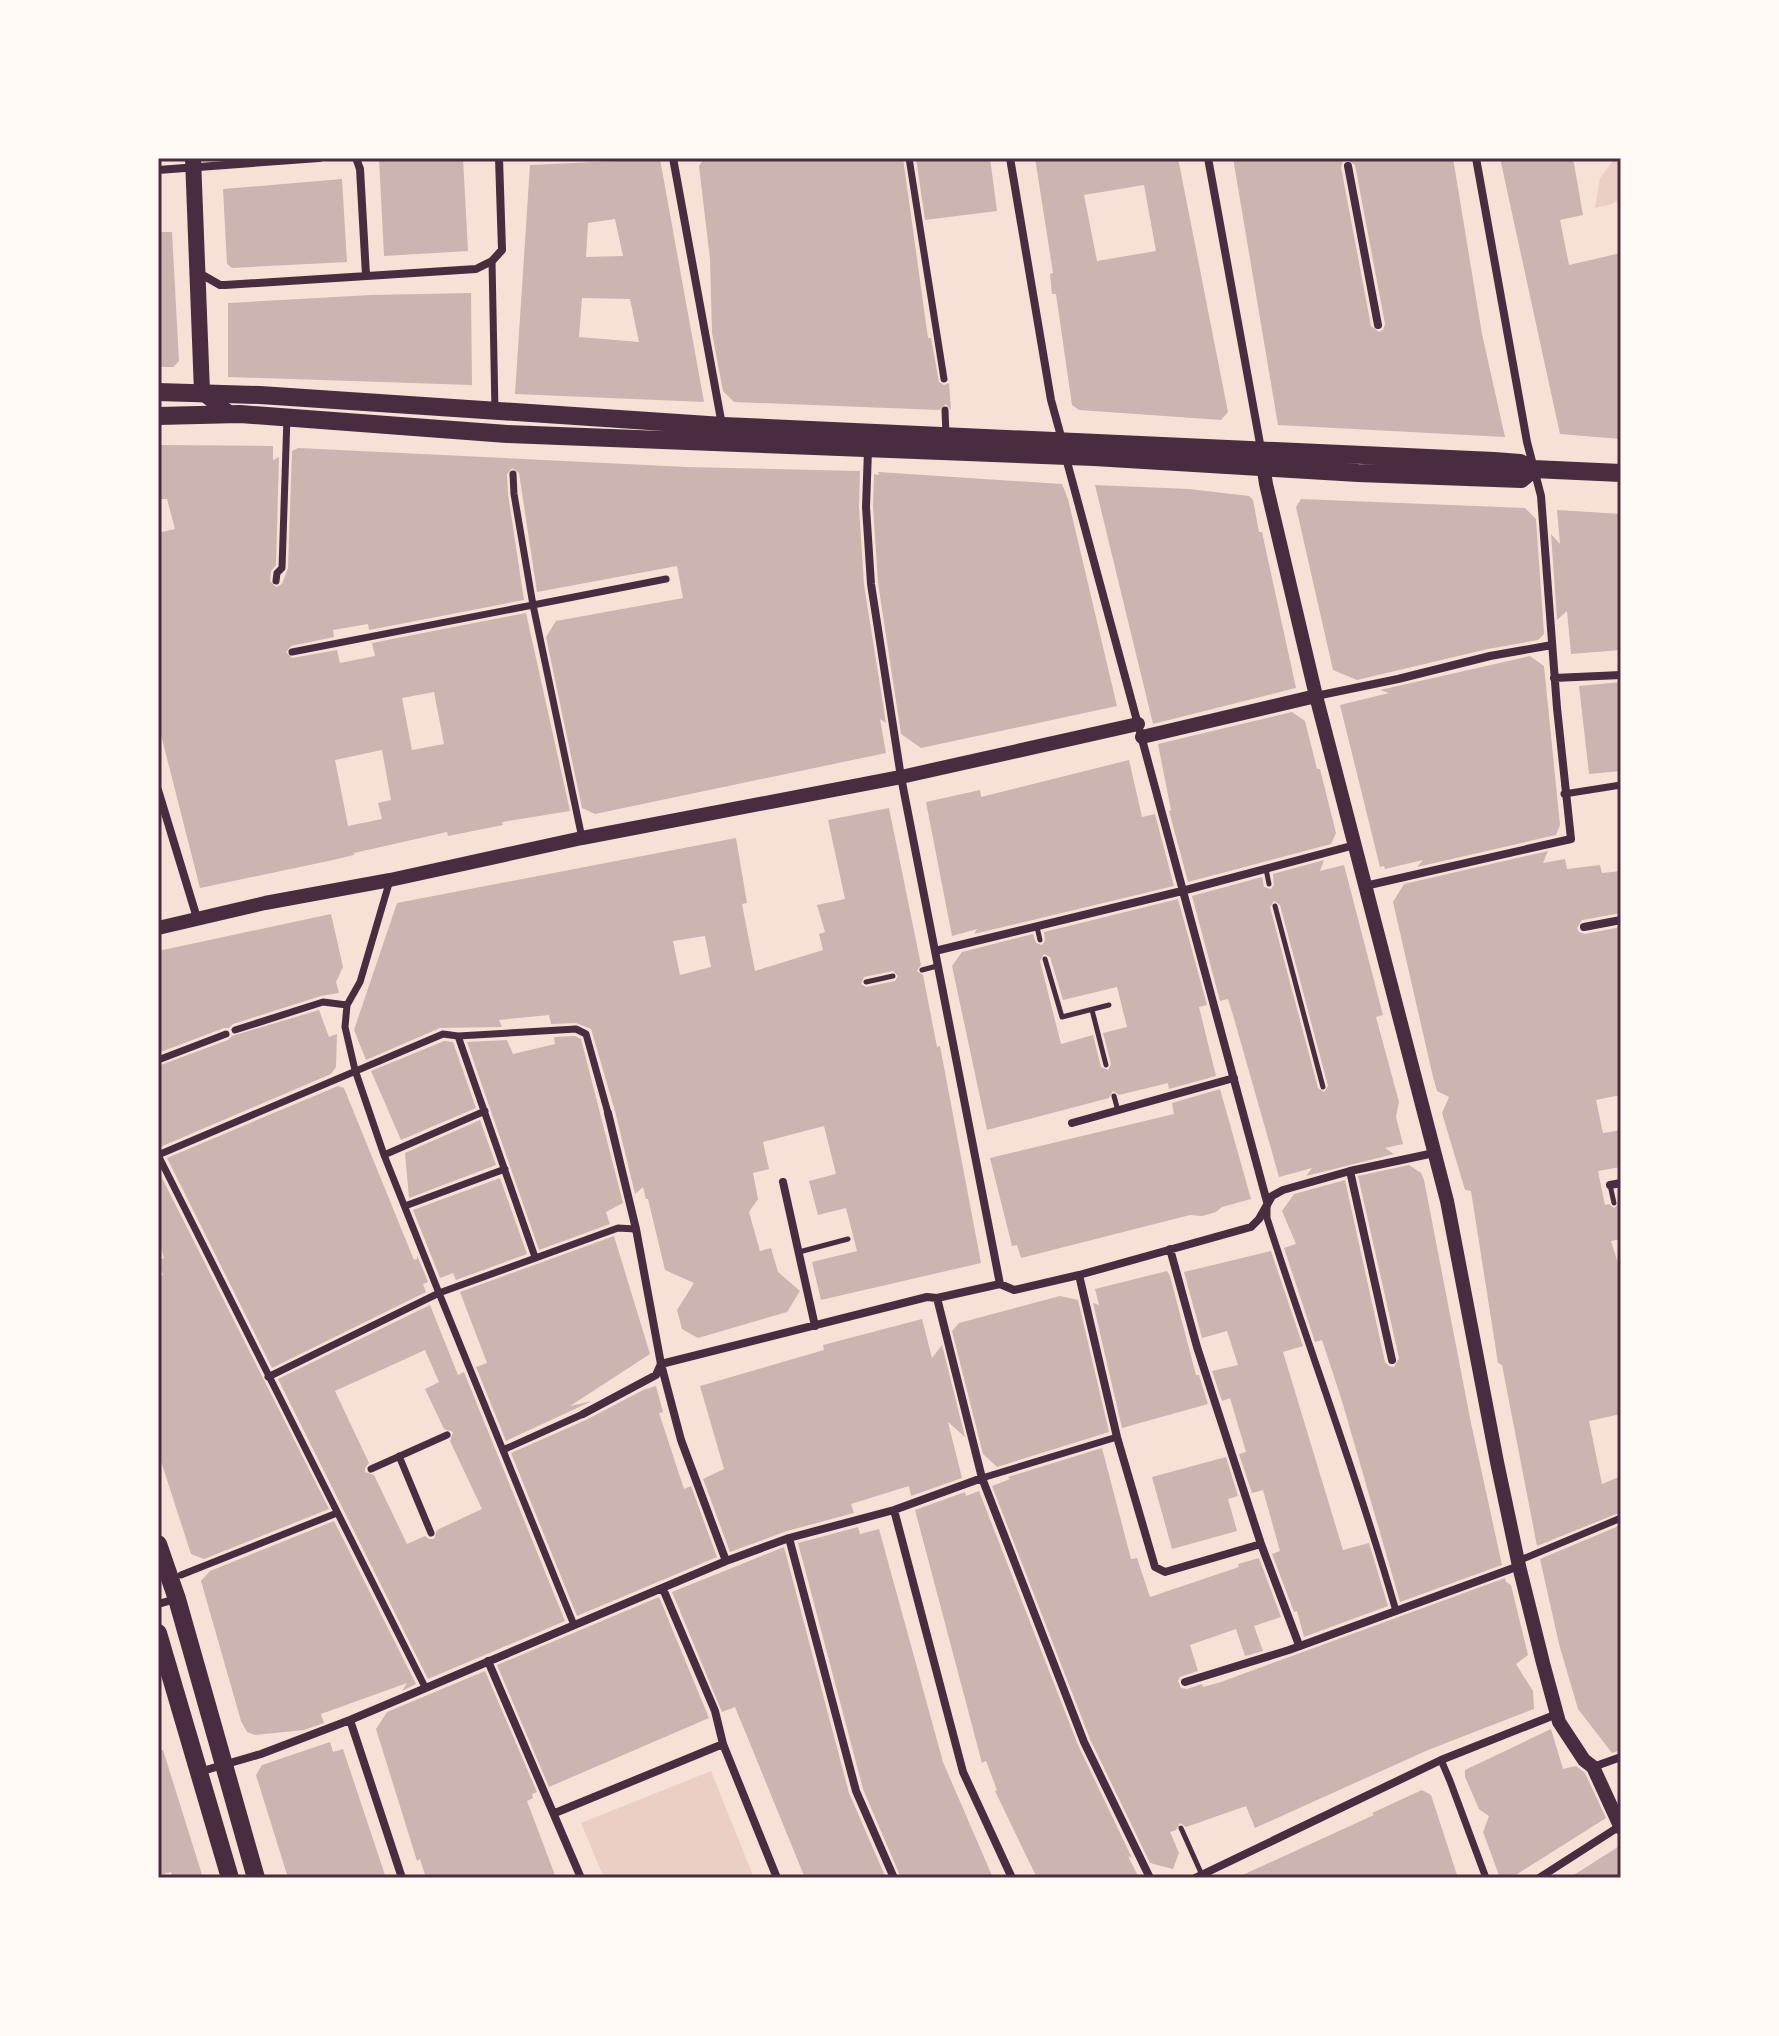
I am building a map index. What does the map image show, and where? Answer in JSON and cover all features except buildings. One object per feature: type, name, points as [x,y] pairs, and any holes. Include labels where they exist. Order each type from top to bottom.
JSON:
[{"type":"main road","points":[[193,163],[202,392],[230,414]]},
{"type":"main road","points":[[158,392],[260,395],[723,426],[870,440],[946,435],[1064,448]]},
{"type":"main road","points":[[158,416],[230,414],[507,434],[870,440],[1064,448],[1262,458],[1358,473],[1521,479],[1533,469],[1621,473]]},
{"type":"main road","points":[[158,1544],[177,1599],[256,1878]]},
{"type":"main road","points":[[158,1633],[230,1878]]},
{"type":"street","points":[[158,170],[193,163],[319,158]]},
{"type":"street","points":[[356,158],[360,169],[366,275]]},
{"type":"street","points":[[199,273],[225,285],[476,269],[492,261],[502,250],[499,158]]},
{"type":"street","points":[[673,158],[723,426]]},
{"type":"street","points":[[909,158],[944,379]]},
{"type":"street","points":[[1010,158],[1051,400],[1267,1202],[1267,1218],[1362,1498],[1396,1611]]},
{"type":"street","points":[[1208,158],[1262,458],[1316,696],[1447,1201],[1518,1564],[1559,1722],[1584,1760],[1593,1767],[1621,1827],[1539,1878]]},
{"type":"street","points":[[1365,886],[1571,839],[1564,794],[1542,510],[1476,158]]},
{"type":"street","points":[[1348,166],[1378,325]]},
{"type":"street","points":[[492,261],[495,411]]},
{"type":"street","points":[[260,395],[277,403],[287,417],[282,568],[277,573],[276,581]]},
{"type":"street","points":[[945,410],[946,435]]},
{"type":"street","points":[[870,440],[866,507],[871,584],[901,777],[1000,1284]]},
{"type":"street","points":[[513,474],[533,605],[582,838]]},
{"type":"street","points":[[292,652],[666,579]]},
{"type":"street","points":[[158,928],[582,838],[1316,696],[1552,645]]},
{"type":"street","points":[[1554,678],[1621,675]]},
{"type":"street","points":[[1564,794],[1621,785]]},
{"type":"street","points":[[158,790],[197,918]]},
{"type":"street","points":[[935,951],[1355,845]]},
{"type":"street","points":[[390,880],[360,982],[347,1005],[345,1027],[355,1070],[384,1155],[574,1625]]},
{"type":"street","points":[[1584,927],[1621,920]]},
{"type":"street","points":[[235,1030],[323,1002],[347,1005]]},
{"type":"street","points":[[425,1687],[158,1155],[355,1070],[443,1034],[458,1036],[576,1029],[586,1034],[636,1229],[661,1364],[692,1475],[726,1561]]},
{"type":"street","points":[[158,1060],[226,1034]]},
{"type":"street","points":[[458,1036],[535,1257]]},
{"type":"street","points":[[1072,1123],[1234,1078]]},
{"type":"street","points":[[384,1155],[485,1111]]},
{"type":"street","points":[[661,1364],[927,1297],[937,1298],[1000,1284],[1014,1290],[1079,1275],[1251,1227],[1259,1219],[1267,1202],[1283,1190],[1350,1171],[1434,1153]]},
{"type":"street","points":[[405,1206],[505,1169]]},
{"type":"street","points":[[1350,1171],[1392,1360]]},
{"type":"street","points":[[783,1182],[815,1326]]},
{"type":"street","points":[[1610,1185],[1621,1183]]},
{"type":"street","points":[[268,1377],[439,1293],[618,1228],[636,1229]]},
{"type":"street","points":[[1170,1249],[1197,1347],[1261,1544],[1299,1645]]},
{"type":"street","points":[[1079,1275],[1117,1437],[1155,1567],[1165,1572],[1261,1544]]},
{"type":"street","points":[[937,1298],[982,1478],[1084,1742],[1150,1878]]},
{"type":"street","points":[[503,1450],[583,1414],[656,1375],[661,1364]]},
{"type":"street","points":[[477,1422],[488,1418]]},
{"type":"street","points":[[371,1469],[447,1435]]},
{"type":"street","points":[[199,1772],[261,1754],[350,1720],[726,1561],[789,1538],[894,1510],[982,1478],[1117,1437]]},
{"type":"street","points":[[399,1456],[431,1533]]},
{"type":"street","points":[[326,1489],[338,1484]]},
{"type":"street","points":[[894,1510],[963,1772],[1012,1878]]},
{"type":"street","points":[[181,1575],[337,1513]]},
{"type":"street","points":[[1185,1682],[1396,1611],[1518,1564],[1621,1518]]},
{"type":"street","points":[[789,1538],[856,1791],[894,1878]]},
{"type":"street","points":[[663,1589],[715,1711],[723,1744],[777,1878]]},
{"type":"street","points":[[158,1604],[177,1599]]},
{"type":"street","points":[[488,1661],[581,1878]]},
{"type":"street","points":[[1198,1876],[1441,1760],[1557,1714]]},
{"type":"street","points":[[350,1720],[402,1878]]},
{"type":"street","points":[[555,1813],[723,1744]]},
{"type":"street","points":[[1593,1767],[1621,1757]]},
{"type":"street","points":[[1441,1760],[1486,1878]]},
{"type":"lane","points":[[495,411],[507,434]]},
{"type":"lane","points":[[1266,868],[1269,884]]},
{"type":"lane","points":[[1275,906],[1323,1087]]},
{"type":"lane","points":[[1037,927],[1040,940]]},
{"type":"lane","points":[[1045,959],[1062,1017],[1109,1005]]},
{"type":"lane","points":[[922,970],[938,966]]},
{"type":"lane","points":[[866,982],[893,976]]},
{"type":"lane","points":[[1092,1010],[1106,1065]]},
{"type":"lane","points":[[1114,1096],[1118,1111]]},
{"type":"lane","points":[[1610,1185],[1614,1203]]},
{"type":"lane","points":[[799,1252],[848,1239]]},
{"type":"lane","points":[[1181,1828],[1198,1876]]},
{"type":"shaded area","points":[[1615,158],[1621,158],[1621,198],[1595,208],[1600,178]]},
{"type":"shaded area","points":[[711,1771],[754,1878],[604,1878],[581,1823]]}]
